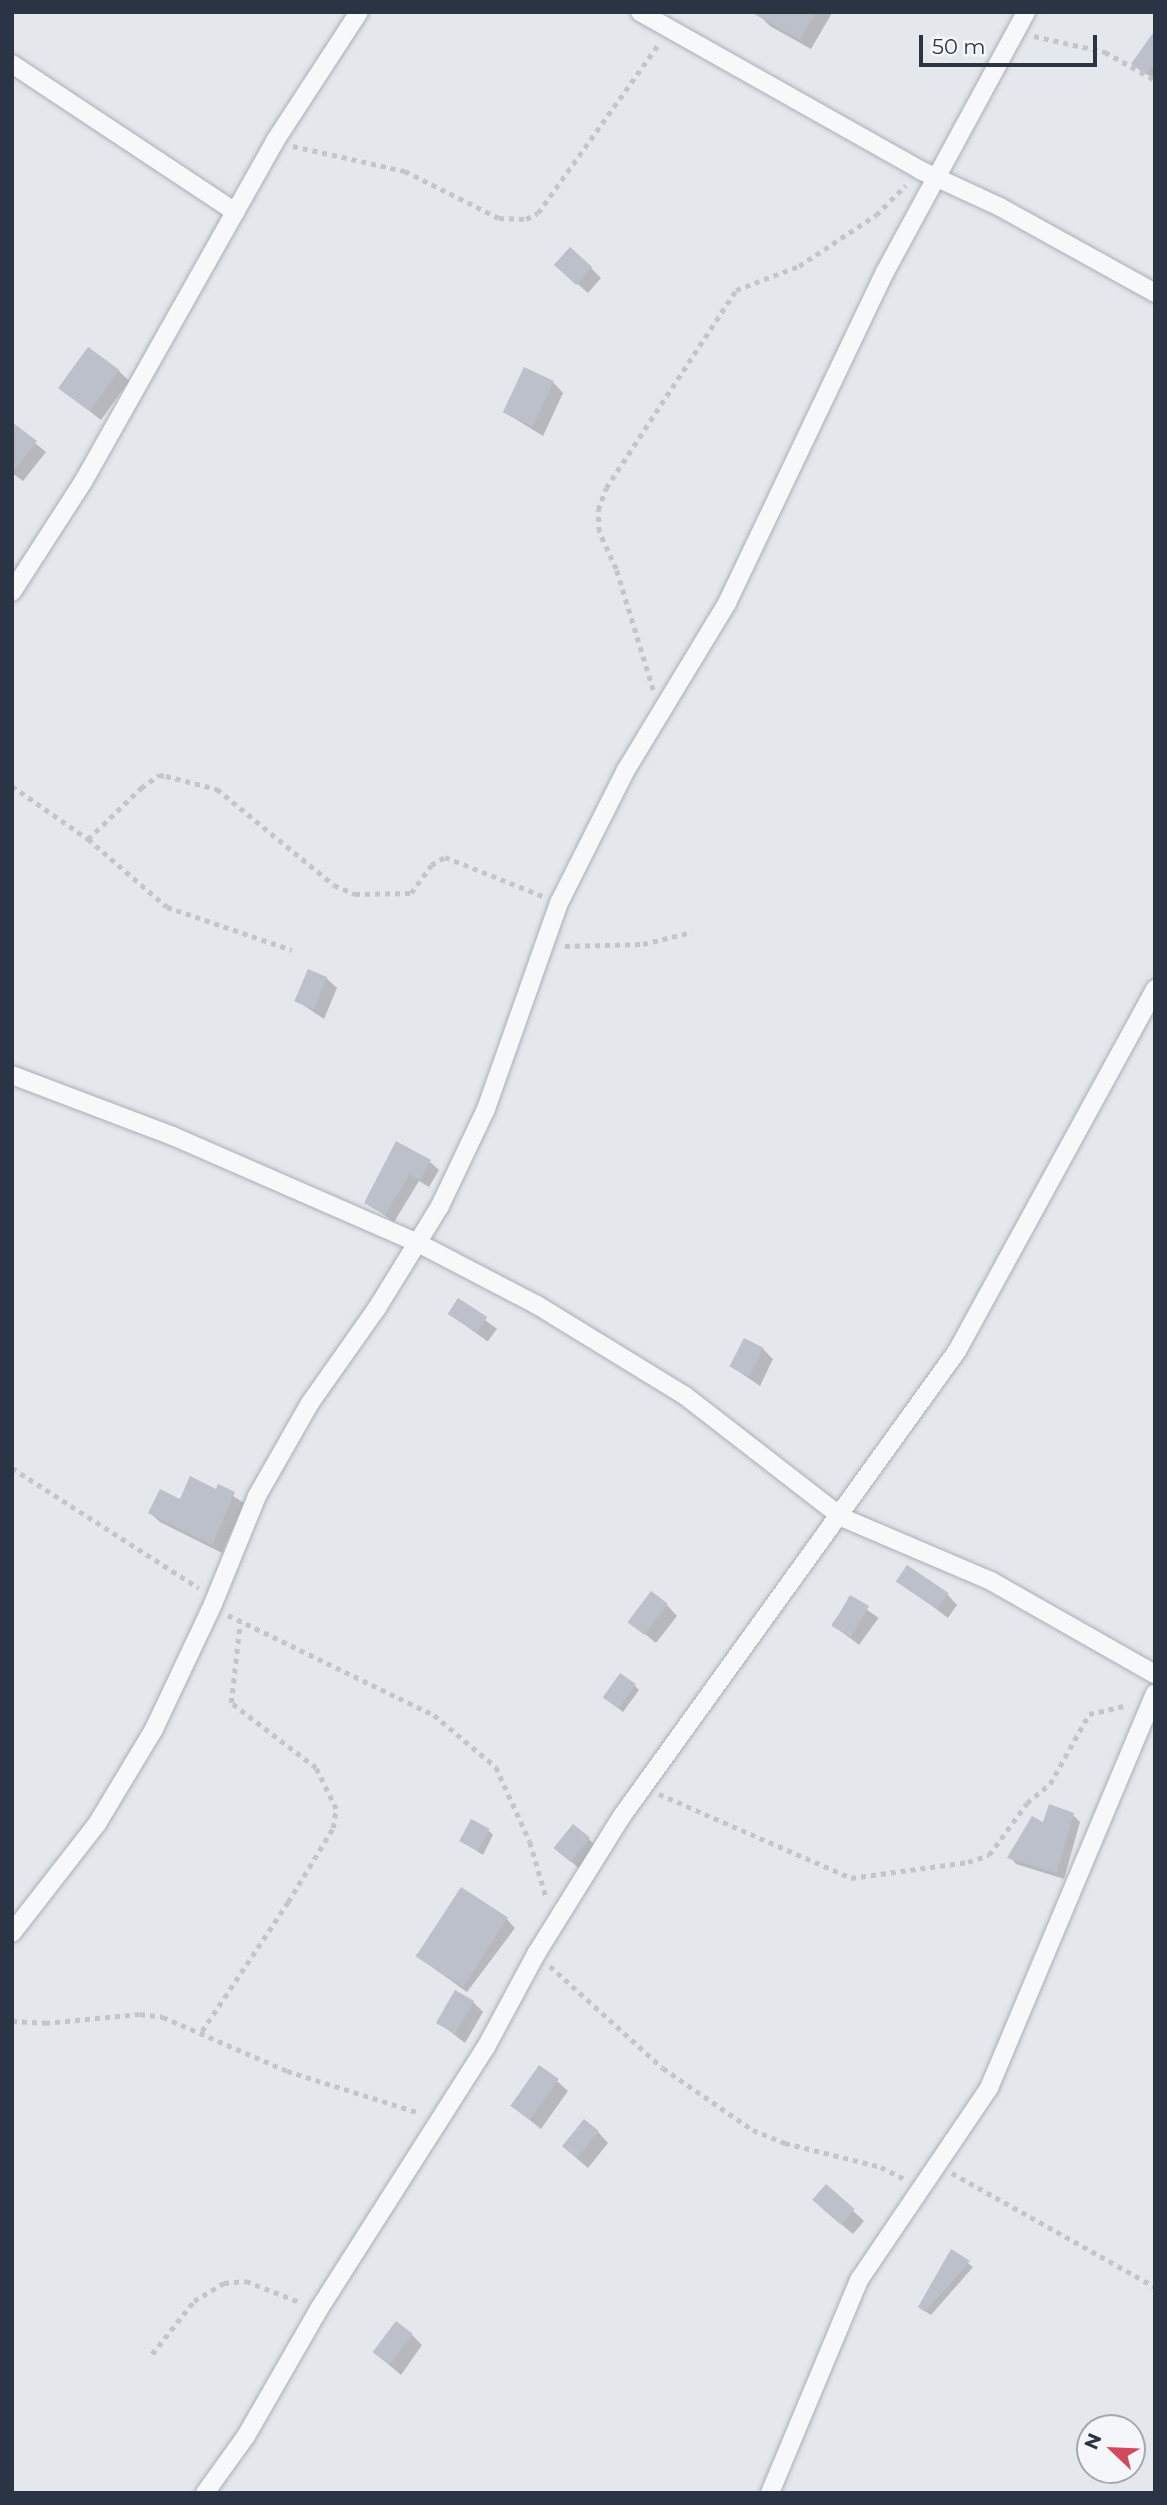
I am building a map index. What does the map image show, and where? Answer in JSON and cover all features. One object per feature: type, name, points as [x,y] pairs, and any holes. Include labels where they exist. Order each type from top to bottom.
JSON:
[{"type":"street","points":[[12,592],[83,482],[275,141],[359,12]]},
{"type":"street","points":[[640,12],[668,31],[927,174],[1000,207],[1155,293]]},
{"type":"street","points":[[12,1933],[97,1824],[154,1729],[214,1604],[257,1496],[310,1402],[377,1308],[440,1206],[486,1109],[559,903],[659,710],[727,603],[927,174],[1016,33],[1026,12]]},
{"type":"street","points":[[12,64],[236,212]]},
{"type":"street","points":[[205,2493],[246,2436],[319,2309],[438,2119],[486,2048],[536,1954],[555,1928],[642,1786],[841,1517],[957,1351],[1155,989]]},
{"type":"street","points":[[12,1075],[173,1136],[416,1242],[537,1305],[652,1374],[739,1434],[841,1517],[991,1581],[1155,1674]]},
{"type":"street","points":[[770,2493],[859,2280],[989,2088],[1014,2034],[1152,1699]]},
{"type":"path","points":[[275,141],[405,171],[499,218],[526,219],[538,213],[668,31]]},
{"type":"path","points":[[1016,33],[1105,52],[1155,80]]},
{"type":"path","points":[[659,710],[616,569],[599,533],[598,510],[606,488],[736,290],[799,266],[876,215],[927,174]]},
{"type":"path","points":[[88,839],[141,788],[159,775],[217,789],[334,885],[355,894],[411,893],[431,865],[445,857],[559,903]]},
{"type":"path","points":[[12,786],[88,839],[167,906],[292,950]]},
{"type":"path","points":[[543,946],[643,944],[692,932]]},
{"type":"path","points":[[12,1468],[209,1594],[214,1604],[240,1623],[434,1716],[496,1767],[530,1842],[555,1928]]},
{"type":"path","points":[[202,2031],[333,1828],[336,1809],[316,1768],[231,1703],[240,1623]]},
{"type":"path","points":[[642,1786],[851,1878],[968,1862],[989,1855],[1027,1803],[1051,1784],[1089,1714],[1113,1706],[1152,1699]]},
{"type":"path","points":[[536,1954],[663,2068],[752,2130],[785,2143],[881,2167],[920,2187]]},
{"type":"path","points":[[12,2021],[45,2023],[139,2014],[202,2031],[287,2071],[438,2119]]},
{"type":"path","points":[[936,2164],[1155,2287]]},
{"type":"path","points":[[152,2354],[194,2301],[224,2283],[246,2281],[319,2309]]},
{"type":"building","points":[[751,12],[816,12],[800,40]]},
{"type":"building","points":[[1155,30],[1155,63],[1146,75],[1131,64]]},
{"type":"building","points":[[570,247],[592,267],[576,285],[554,265]]},
{"type":"building","points":[[88,347],[120,370],[90,411],[58,388]]},
{"type":"building","points":[[524,367],[554,381],[533,426],[503,412]]},
{"type":"building","points":[[12,422],[37,441],[12,473]]},
{"type":"building","points":[[308,969],[327,977],[314,1009],[294,1001]]},
{"type":"building","points":[[396,1141],[431,1160],[420,1180],[410,1174],[385,1215],[364,1203]]},
{"type":"building","points":[[458,1298],[487,1317],[477,1333],[448,1314]]},
{"type":"building","points":[[744,1338],[764,1348],[749,1376],[729,1367]]},
{"type":"building","points":[[190,1476],[216,1489],[218,1484],[235,1492],[212,1545],[148,1513],[160,1489],[180,1499]]},
{"type":"building","points":[[907,1565],[948,1593],[937,1610],[896,1582]]},
{"type":"building","points":[[651,1591],[668,1604],[644,1635],[628,1622]]},
{"type":"building","points":[[850,1595],[869,1606],[851,1637],[832,1626]]},
{"type":"building","points":[[620,1673],[636,1684],[618,1708],[603,1698]]},
{"type":"building","points":[[1049,1804],[1074,1813],[1057,1873],[1007,1858],[1032,1816],[1043,1822]]},
{"type":"building","points":[[471,1819],[490,1829],[478,1851],[459,1841]]},
{"type":"building","points":[[573,1824],[590,1838],[571,1862],[553,1848]]},
{"type":"building","points":[[461,1887],[508,1917],[463,1987],[416,1957]]},
{"type":"building","points":[[455,1990],[474,2001],[455,2034],[436,2023]]},
{"type":"building","points":[[539,2065],[559,2079],[530,2120],[510,2106]]},
{"type":"building","points":[[584,2119],[599,2131],[577,2158],[562,2146]]},
{"type":"building","points":[[826,2184],[855,2209],[841,2225],[812,2200]]},
{"type":"building","points":[[951,2249],[970,2261],[925,2312],[918,2307]]},
{"type":"building","points":[[396,2321],[413,2334],[389,2365],[373,2352]]}]
